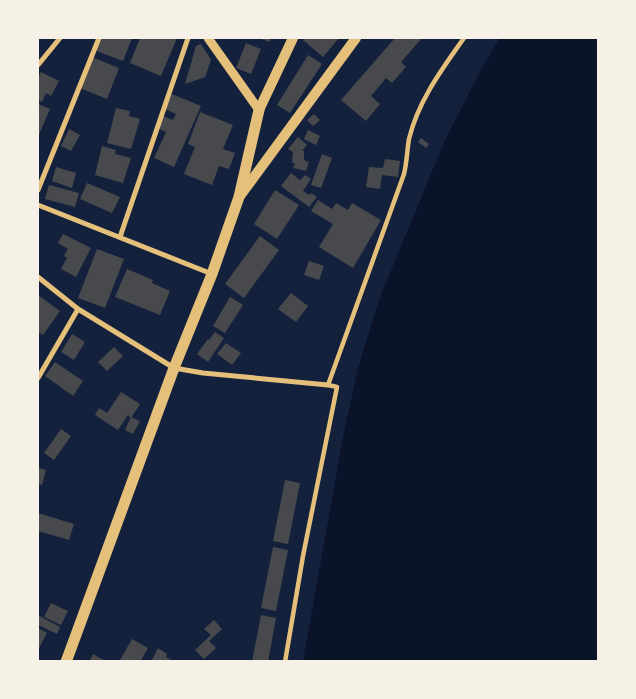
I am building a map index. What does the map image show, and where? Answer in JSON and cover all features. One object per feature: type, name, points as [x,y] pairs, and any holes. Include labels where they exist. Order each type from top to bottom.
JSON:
[{"type":"main road","points":[[66,662],[174,368],[212,274],[239,197],[259,110],[293,38]]},
{"type":"main road","points":[[239,197],[356,38]]},
{"type":"street","points":[[38,65],[60,38]]},
{"type":"street","points":[[38,190],[99,38]]},
{"type":"street","points":[[120,237],[188,38]]},
{"type":"street","points":[[208,38],[259,110]]},
{"type":"street","points":[[328,385],[404,174],[409,139],[418,111],[435,80],[464,38]]},
{"type":"street","points":[[38,205],[212,274]]},
{"type":"street","points":[[38,277],[78,309],[174,368],[203,373],[337,387],[285,662]]},
{"type":"street","points":[[38,378],[78,309]]},
{"type":"water","points":[[500,38],[598,38],[598,661],[303,661],[343,437],[358,368],[380,297],[445,140],[484,64]]},
{"type":"building","points":[[99,38],[132,38],[123,61],[94,50]]},
{"type":"building","points":[[140,38],[177,38],[161,76],[130,63]]},
{"type":"building","points":[[259,38],[271,38],[269,42]]},
{"type":"building","points":[[306,38],[339,38],[323,57],[303,40]]},
{"type":"building","points":[[395,38],[422,38],[401,62],[406,67],[392,83],[386,78],[371,96],[380,104],[366,121],[341,100]]},
{"type":"building","points":[[246,43],[261,49],[251,74],[236,68]]},
{"type":"building","points":[[201,44],[211,60],[205,77],[185,84],[196,46]]},
{"type":"building","points":[[308,55],[322,64],[290,113],[277,105]]},
{"type":"building","points":[[92,57],[119,68],[107,99],[80,88]]},
{"type":"building","points":[[41,72],[59,81],[51,96],[46,93],[42,102],[38,100],[38,78]]},
{"type":"building","points":[[172,94],[201,106],[174,167],[154,158],[166,132],[157,128],[163,116],[173,120],[176,114],[165,109]]},
{"type":"building","points":[[38,104],[50,109],[38,137]]},
{"type":"building","points":[[116,108],[130,111],[129,116],[140,119],[131,149],[107,143]]},
{"type":"building","points":[[200,112],[233,125],[223,149],[235,153],[229,169],[219,166],[212,185],[184,174],[195,147],[188,144]]},
{"type":"building","points":[[314,114],[320,120],[313,126],[307,120]]},
{"type":"building","points":[[69,129],[80,135],[71,151],[61,146]]},
{"type":"building","points":[[308,130],[320,136],[316,145],[304,139]]},
{"type":"building","points":[[298,137],[307,145],[302,151],[304,151],[304,160],[309,162],[306,171],[293,168],[295,163],[292,163],[293,152],[288,149]]},
{"type":"building","points":[[421,138],[429,144],[426,148],[418,142]]},
{"type":"building","points":[[102,146],[116,150],[115,154],[131,158],[123,183],[95,175]]},
{"type":"building","points":[[322,154],[332,158],[321,188],[311,185]]},
{"type":"building","points":[[385,159],[400,161],[398,177],[382,175],[380,189],[366,187],[369,167],[383,168]]},
{"type":"building","points":[[56,167],[76,173],[72,188],[52,181]]},
{"type":"building","points":[[291,173],[300,180],[305,175],[311,179],[303,191],[317,197],[309,207],[281,186]]},
{"type":"building","points":[[87,183],[120,197],[112,213],[80,199]]},
{"type":"building","points":[[49,185],[79,193],[75,207],[45,199]]},
{"type":"building","points":[[275,190],[299,205],[277,239],[254,224]]},
{"type":"building","points":[[318,200],[332,209],[336,203],[348,210],[352,203],[381,220],[353,268],[319,247],[333,224],[311,211]]},
{"type":"building","points":[[63,234],[91,248],[76,277],[61,269],[67,258],[64,256],[68,249],[58,243]]},
{"type":"building","points":[[260,236],[279,250],[244,298],[225,284]]},
{"type":"building","points":[[97,249],[124,259],[105,308],[78,298]]},
{"type":"building","points":[[309,261],[324,266],[319,280],[304,275]]},
{"type":"building","points":[[127,269],[153,280],[152,283],[170,291],[160,315],[115,297]]},
{"type":"building","points":[[291,293],[308,306],[296,322],[278,309]]},
{"type":"building","points":[[38,295],[60,311],[43,335],[38,332]]},
{"type":"building","points":[[230,297],[243,305],[225,333],[213,326]]},
{"type":"building","points":[[215,332],[224,338],[208,362],[197,354]]},
{"type":"building","points":[[72,334],[85,342],[74,360],[61,352]]},
{"type":"building","points":[[226,343],[241,353],[232,365],[217,354]]},
{"type":"building","points":[[114,347],[123,356],[107,371],[98,362]]},
{"type":"building","points":[[55,362],[83,381],[73,396],[45,376]]},
{"type":"building","points":[[121,392],[140,404],[131,418],[128,415],[118,430],[95,415],[99,408],[107,413]]},
{"type":"building","points":[[131,417],[140,421],[133,434],[125,430]]},
{"type":"building","points":[[61,429],[71,436],[54,460],[44,453]]},
{"type":"building","points":[[38,468],[46,470],[42,485],[38,484]]},
{"type":"building","points":[[285,480],[300,483],[288,544],[273,541]]},
{"type":"building","points":[[38,513],[74,524],[69,540],[38,531]]},
{"type":"building","points":[[273,547],[288,550],[276,611],[261,608]]},
{"type":"building","points":[[51,603],[68,611],[61,625],[44,617]]},
{"type":"building","points":[[38,615],[60,627],[57,634],[38,625]]},
{"type":"building","points":[[261,615],[276,618],[268,662],[252,662]]},
{"type":"building","points":[[214,620],[222,629],[209,641],[216,648],[204,659],[195,650],[211,635],[204,629]]},
{"type":"building","points":[[38,628],[47,633],[38,650]]},
{"type":"building","points":[[132,639],[148,648],[140,662],[124,662],[120,660]]},
{"type":"building","points":[[158,648],[167,654],[166,657],[175,662],[151,662]]},
{"type":"building","points":[[93,654],[107,662],[89,662]]}]
